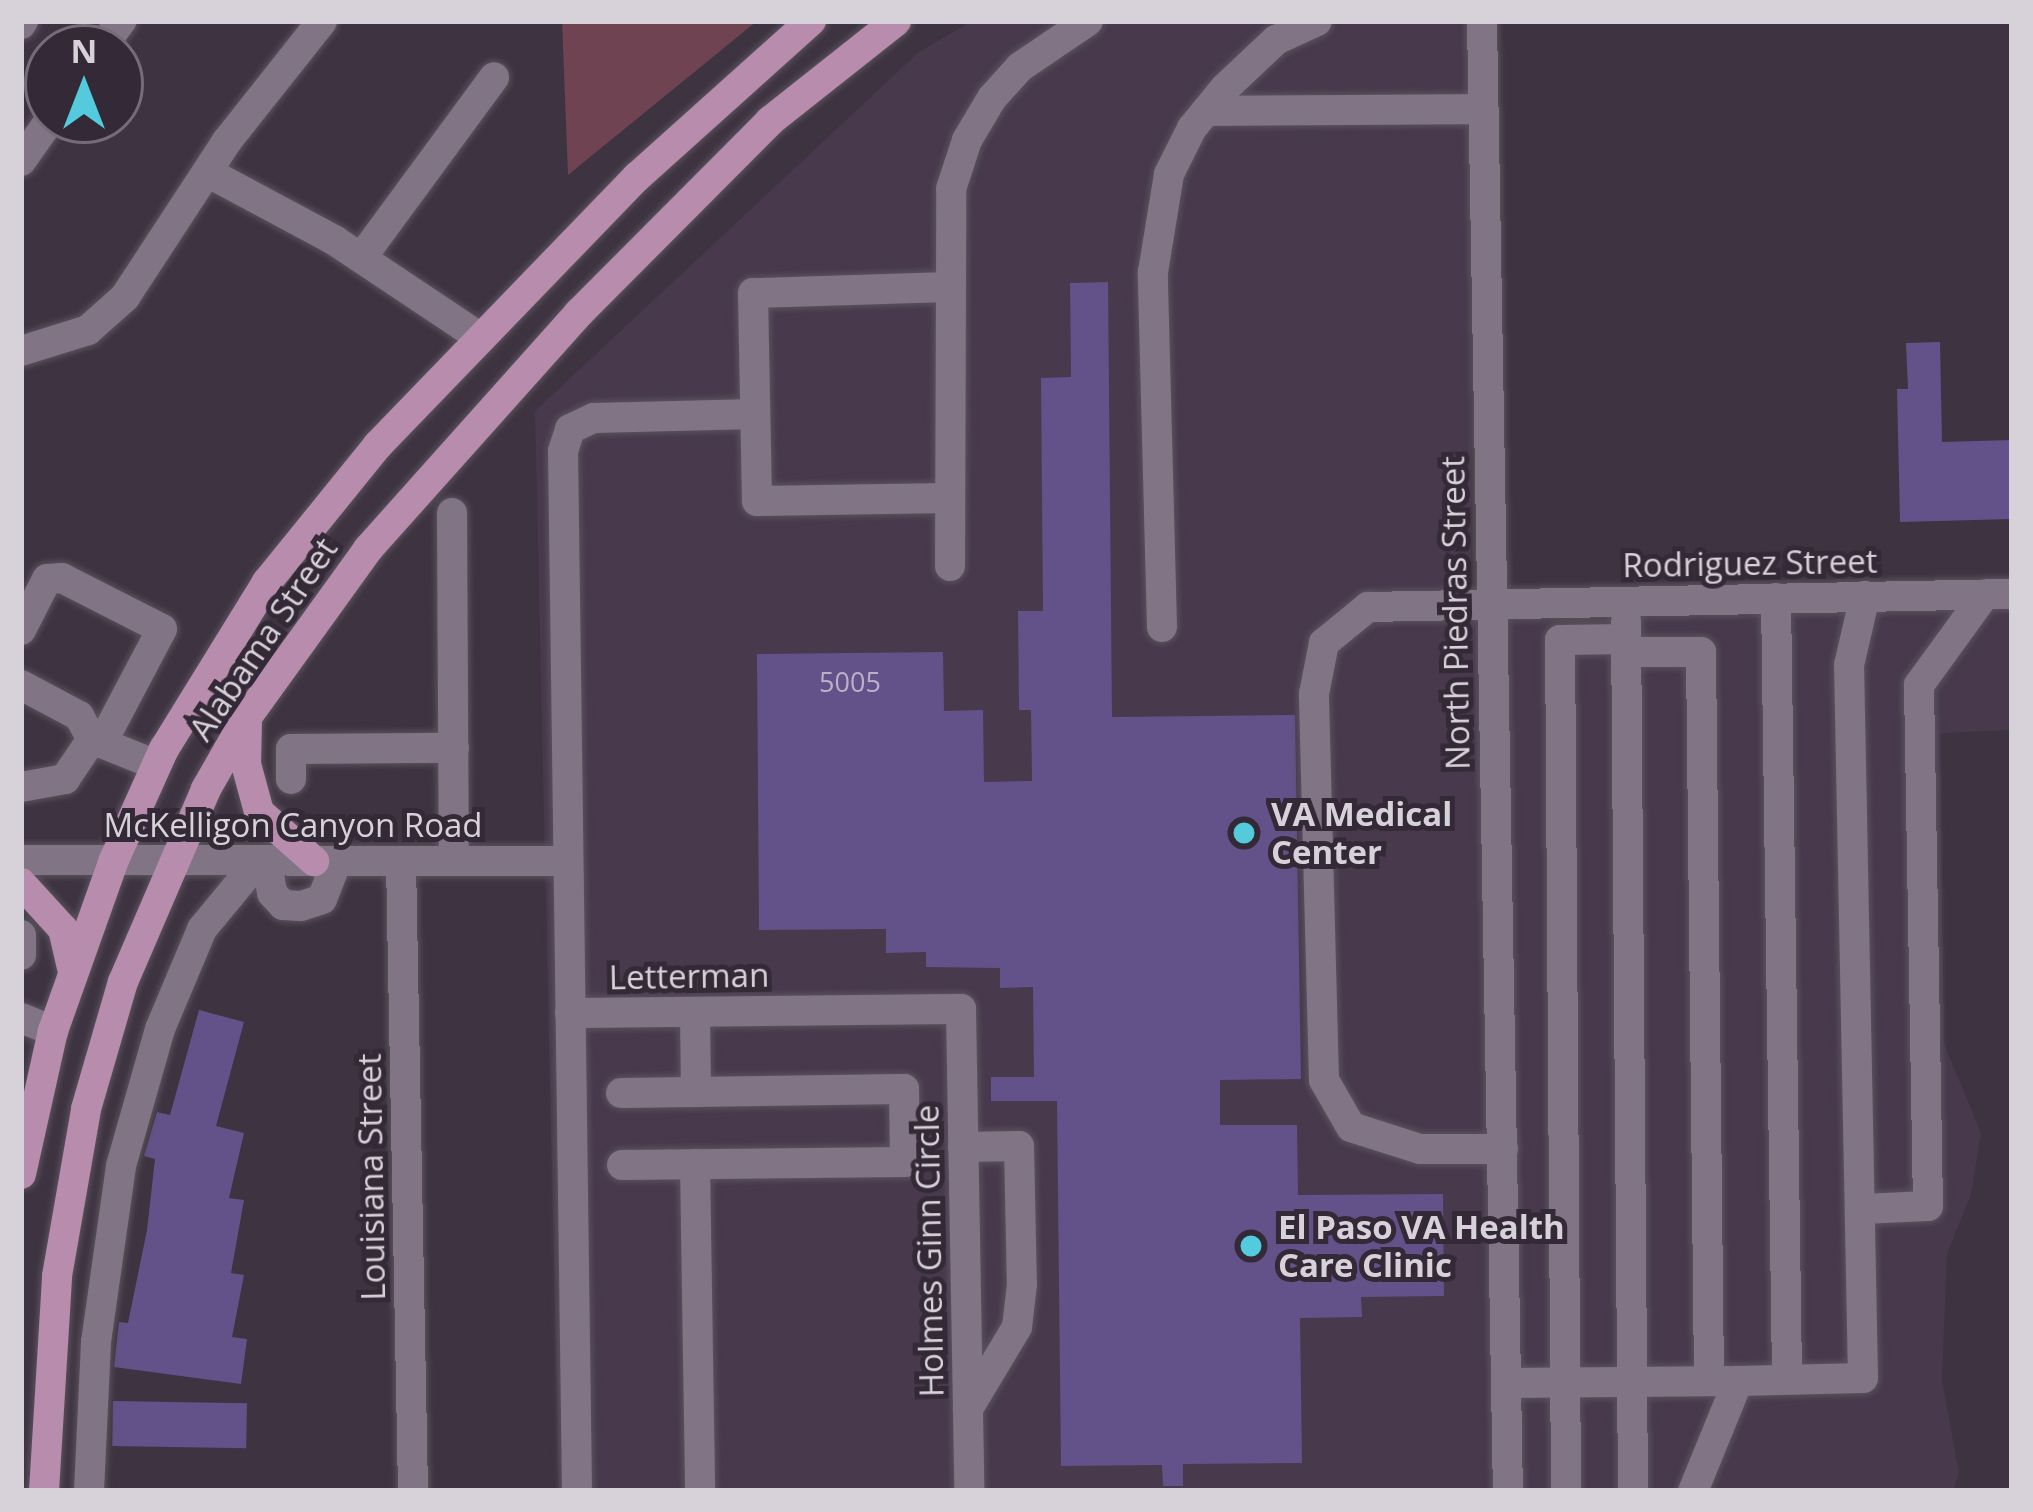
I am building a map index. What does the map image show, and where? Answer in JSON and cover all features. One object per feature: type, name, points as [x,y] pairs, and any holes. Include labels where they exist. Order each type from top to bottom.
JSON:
[{"type":"main road","name":"Alabama Street","points":[[21,1174],[72,968],[156,766],[212,664],[302,535],[481,338],[694,121],[811,21]]},
{"type":"main road","name":"Alabama Street","points":[[44,1491],[57,1276],[86,1109],[123,982],[206,789],[247,717],[368,550],[579,313],[770,121],[896,21]]},
{"type":"main road","points":[[247,717],[246,764],[259,812],[326,861]]},
{"type":"main road","points":[[21,883],[63,929],[72,968]]},
{"type":"street","points":[[21,351],[88,330],[125,297],[212,174],[227,141],[322,21]]},
{"type":"street","points":[[950,566],[951,189],[967,140],[1021,67],[1088,21]]},
{"type":"street","points":[[1162,627],[1154,255],[1169,174],[1206,111],[1276,40],[1317,21]]},
{"type":"street","name":"North Piedras Street","points":[[1482,21],[1508,1491]]},
{"type":"street","points":[[362,257],[494,77]]},
{"type":"street","points":[[1206,111],[1483,110]]},
{"type":"street","points":[[212,174],[362,257],[481,338]]},
{"type":"street","points":[[949,287],[753,293],[757,501],[950,498]]},
{"type":"street","name":"Letterman","points":[[754,414],[594,418],[570,429],[563,452],[565,861],[571,1013],[961,1009]]},
{"type":"street","points":[[452,513],[454,861]]},
{"type":"street","points":[[21,630],[46,579],[62,578],[162,629],[97,741],[65,779],[21,787]]},
{"type":"street","points":[[1862,1209],[1928,1206],[1919,685],[1999,594]]},
{"type":"street","name":"Rodriguez Street","points":[[1503,1149],[1420,1149],[1351,1127],[1324,1080],[1314,694],[1324,643],[1368,607],[1999,594]]},
{"type":"street","points":[[1506,1383],[1863,1378],[1849,665],[1865,596]]},
{"type":"street","points":[[1776,598],[1787,1379]]},
{"type":"street","points":[[1626,602],[1633,1491]]},
{"type":"street","points":[[1565,1491],[1560,640],[1701,652],[1723,1381],[1693,1491]]},
{"type":"street","points":[[21,685],[79,716],[97,741],[156,766]]},
{"type":"street","points":[[291,779],[291,749],[454,748]]},
{"type":"street","name":"McKelligon Canyon Road","points":[[21,860],[565,861]]},
{"type":"street","points":[[262,861],[272,892],[284,905],[322,899],[326,861]]},
{"type":"street","points":[[89,1491],[96,1342],[121,1166],[160,1029],[202,929],[262,861]]},
{"type":"street","name":"Louisiana Street","points":[[401,861],[413,1491]]},
{"type":"street","points":[[21,934],[21,956]]},
{"type":"street","name":"Holmes Ginn Circle","points":[[961,1009],[969,1491]]},
{"type":"street","points":[[694,1012],[696,1092]]},
{"type":"street","points":[[571,1013],[578,1491]]},
{"type":"street","points":[[21,1018],[53,1031]]},
{"type":"street","points":[[621,1093],[904,1089],[905,1162],[622,1165]]},
{"type":"street","points":[[963,1147],[1019,1145],[1016,1327],[968,1409]]},
{"type":"street","points":[[695,1164],[700,1491]]},
{"type":"shaded area","points":[[562,21],[757,21],[568,175]]},
{"type":"shaded area","name":"VA Medical Center","points":[[972,21],[1470,21],[1471,623],[2012,609],[2012,730],[1940,733],[1944,1044],[1981,1133],[1971,1194],[1947,1254],[1942,1380],[1959,1473],[1953,1491],[559,1491],[535,411],[919,52]]},
{"type":"building","points":[[1108,282],[1112,717],[1295,715],[1301,1079],[1220,1080],[1220,1125],[1297,1125],[1298,1195],[1443,1194],[1444,1296],[1361,1297],[1362,1317],[1300,1318],[1302,1463],[1183,1464],[1183,1486],[1163,1486],[1162,1465],[1061,1466],[1057,1101],[991,1101],[991,1077],[1034,1077],[1033,987],[1000,988],[1000,968],[926,967],[926,952],[886,953],[886,929],[759,930],[757,654],[943,652],[944,711],[983,710],[984,782],[1032,781],[1031,710],[1019,710],[1018,611],[1043,611],[1041,378],[1071,377],[1070,283]]},
{"type":"building","points":[[1940,342],[1942,442],[2012,440],[2012,519],[1900,522],[1897,389],[1908,389],[1906,343]]},
{"type":"building","points":[[199,1010],[244,1022],[216,1126],[244,1133],[229,1198],[244,1200],[231,1273],[244,1275],[232,1337],[247,1339],[241,1384],[114,1367],[119,1322],[128,1323],[147,1230],[155,1159],[144,1156],[157,1112],[170,1115]]},
{"type":"building","points":[[113,1401],[247,1403],[246,1448],[112,1446]]},
{"type":"place","name":"VA Medical Center","points":[[1244,833]]},
{"type":"place","name":"El Paso VA Health Care Clinic","points":[[1251,1246]]}]
